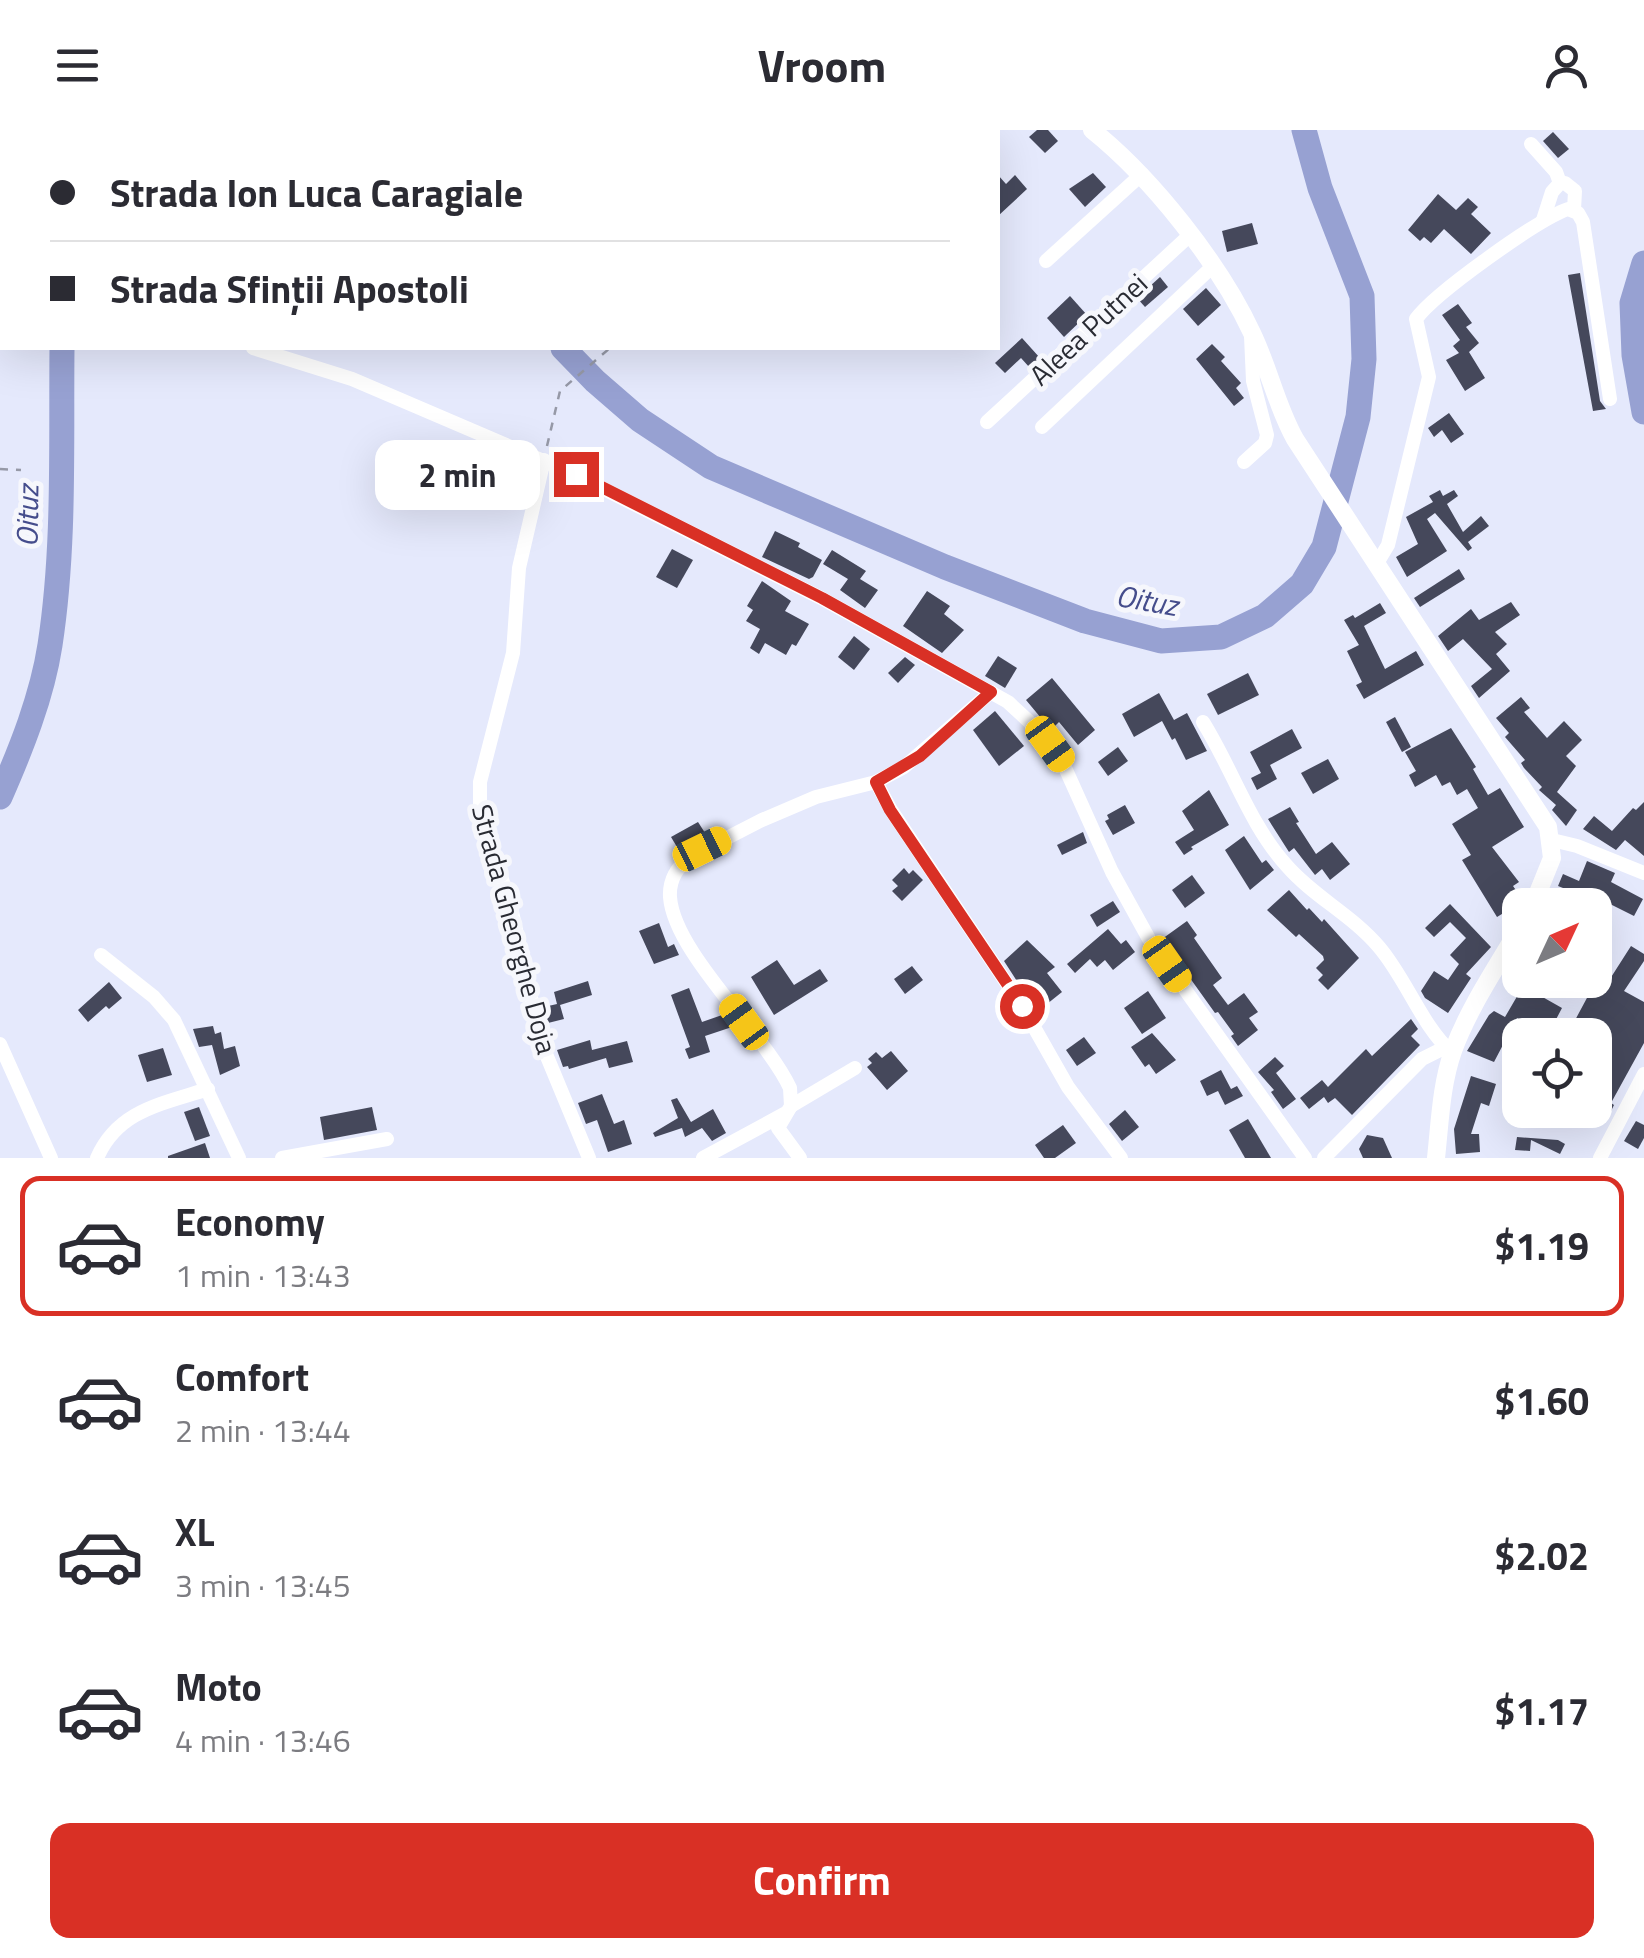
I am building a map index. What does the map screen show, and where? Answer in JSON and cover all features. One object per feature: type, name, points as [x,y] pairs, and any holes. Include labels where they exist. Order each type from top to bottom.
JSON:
[{"type":"street","points":[[1092,130],[1142,174],[1212,267],[1251,330],[1274,397],[1295,439],[1537,809],[1552,840],[1549,868],[1540,888]]},
{"type":"street","points":[[1531,144],[1556,172],[1560,183]]},
{"type":"street","points":[[1046,262],[1142,174]]},
{"type":"street","points":[[1560,183],[1575,191],[1574,210],[1582,222],[1610,398]]},
{"type":"street","points":[[1543,220],[1552,192],[1560,183]]},
{"type":"street","points":[[1374,562],[1388,545],[1428,377],[1416,319],[1543,220],[1574,210]]},
{"type":"street","name":"Aleea Putnei","points":[[987,422],[1190,235]]},
{"type":"street","points":[[1042,427],[1212,267]]},
{"type":"street","points":[[1244,462],[1265,443],[1267,435],[1252,381],[1251,330]]},
{"type":"street","points":[[259,350],[352,380],[544,460],[822,598],[991,692],[1024,715],[1062,761],[1124,897],[1149,939],[1305,1158]]},
{"type":"street","name":"Strada Gheorghe Doja","points":[[544,460],[519,568],[513,652],[478,800],[510,903],[541,1042],[588,1158]]},
{"type":"street","points":[[800,1158],[778,1128],[793,1100],[785,1077],[686,940],[670,897],[672,879],[690,857],[762,820],[816,797],[876,782],[920,756],[991,692]]},
{"type":"street","points":[[1204,722],[1266,840],[1300,880],[1357,924],[1381,949],[1425,1020],[1449,1050]]},
{"type":"street","points":[[876,782],[890,810],[1022,1006],[1068,1087],[1121,1158]]},
{"type":"street","points":[[1552,840],[1577,846],[1644,874]]},
{"type":"street","points":[[101,955],[174,1020],[239,1158]]},
{"type":"street","points":[[1436,1158],[1449,1050],[1502,959]]},
{"type":"street","points":[[0,1044],[52,1158]]},
{"type":"street","points":[[1324,1158],[1422,1059],[1449,1050]]},
{"type":"street","points":[[703,1158],[855,1068]]},
{"type":"street","points":[[1600,1158],[1644,1074]]},
{"type":"street","points":[[97,1158],[116,1127],[127,1118],[208,1090]]},
{"type":"street","points":[[282,1158],[386,1139]]},
{"type":"path","points":[[544,460],[560,390],[607,350]]},
{"type":"path","points":[[0,469],[21,470]]},
{"type":"building","points":[[1037,130],[1048,130],[1058,141],[1045,153],[1029,137]]},
{"type":"building","points":[[1553,132],[1569,149],[1558,158],[1543,141]]},
{"type":"building","points":[[1093,173],[1106,187],[1085,207],[1069,189]]},
{"type":"building","points":[[1015,175],[1027,189],[1000,214],[1000,177],[1006,184]]},
{"type":"building","points":[[1438,194],[1456,210],[1468,198],[1478,207],[1471,214],[1491,233],[1471,254],[1444,229],[1431,243],[1424,237],[1420,241],[1408,230]]},
{"type":"building","points":[[1252,223],[1258,244],[1227,252],[1222,231]]},
{"type":"building","points":[[1580,273],[1600,401],[1606,409],[1593,411],[1568,275]]},
{"type":"building","points":[[1160,277],[1168,287],[1145,307],[1137,298]]},
{"type":"building","points":[[1206,288],[1221,305],[1198,326],[1183,309]]},
{"type":"building","points":[[1070,296],[1087,315],[1064,337],[1047,318]]},
{"type":"building","points":[[1458,304],[1472,323],[1466,327],[1479,343],[1469,352],[1485,378],[1465,391],[1446,360],[1459,353],[1453,346],[1460,340],[1442,315]]},
{"type":"building","points":[[1022,338],[1040,358],[1030,368],[1021,358],[1005,373],[995,363]]},
{"type":"building","points":[[1212,344],[1241,383],[1236,388],[1244,398],[1234,406],[1196,359]]},
{"type":"building","points":[[1449,413],[1464,434],[1451,443],[1442,430],[1434,437],[1428,428]]},
{"type":"building","points":[[1440,490],[1443,496],[1454,490],[1458,496],[1447,504],[1463,532],[1481,516],[1489,526],[1468,542],[1472,548],[1468,551],[1435,513],[1427,519],[1447,551],[1407,577],[1396,557],[1418,544],[1406,517],[1433,502],[1429,496]]},
{"type":"building","points":[[775,531],[822,560],[813,577],[809,579],[762,557]]},
{"type":"building","points":[[672,549],[693,560],[677,588],[656,577]]},
{"type":"building","points":[[832,550],[866,571],[860,579],[878,590],[865,608],[840,590],[848,579],[823,564]]},
{"type":"building","points":[[1459,569],[1465,579],[1420,607],[1414,598]]},
{"type":"building","points":[[762,581],[791,601],[785,611],[809,624],[786,655],[765,643],[759,654],[750,648],[760,629],[746,621],[753,610],[747,606]]},
{"type":"building","points":[[927,591],[950,606],[944,614],[964,630],[942,653],[903,626]]},
{"type":"building","points":[[1511,602],[1520,615],[1495,632],[1507,644],[1496,654],[1510,671],[1479,698],[1471,686],[1492,669],[1463,639],[1448,651],[1438,636],[1471,609],[1479,620]]},
{"type":"building","points":[[1380,603],[1386,613],[1364,626],[1385,669],[1416,651],[1424,665],[1364,699],[1356,685],[1362,682],[1347,651],[1359,645],[1344,620]]},
{"type":"building","points":[[854,636],[870,649],[854,670],[838,657]]},
{"type":"building","points":[[998,656],[1017,668],[1005,688],[985,676]]},
{"type":"building","points":[[905,657],[915,665],[898,683],[888,673]]},
{"type":"building","points":[[1248,673],[1259,695],[1218,715],[1207,694]]},
{"type":"building","points":[[1052,678],[1095,730],[1078,745],[1059,722],[1051,730],[1026,700]]},
{"type":"building","points":[[1159,693],[1174,720],[1187,713],[1207,751],[1186,760],[1162,721],[1134,737],[1122,714]]},
{"type":"building","points":[[1521,697],[1530,708],[1524,712],[1547,738],[1564,721],[1582,740],[1566,756],[1576,766],[1557,792],[1577,810],[1566,826],[1552,810],[1556,805],[1539,790],[1542,787],[1524,768],[1521,763],[1525,760],[1505,737],[1509,733],[1496,718]]},
{"type":"building","points":[[995,711],[1024,746],[999,766],[973,730]]},
{"type":"building","points":[[1395,717],[1411,747],[1402,752],[1386,722]]},
{"type":"building","points":[[1451,728],[1476,767],[1473,769],[1488,795],[1500,788],[1524,827],[1492,847],[1519,882],[1514,888],[1502,888],[1502,914],[1497,917],[1462,860],[1471,855],[1452,824],[1478,808],[1467,789],[1457,795],[1450,782],[1442,786],[1436,775],[1415,787],[1409,775],[1416,771],[1405,752]]},
{"type":"building","points":[[1292,729],[1302,748],[1270,765],[1277,779],[1257,790],[1251,778],[1261,773],[1250,752]]},
{"type":"building","points":[[1118,747],[1128,761],[1108,776],[1098,762]]},
{"type":"building","points":[[1328,759],[1339,779],[1313,794],[1301,773]]},
{"type":"building","points":[[1209,790],[1229,825],[1184,855],[1175,842],[1194,830],[1182,811]]},
{"type":"building","points":[[1644,802],[1644,856],[1625,840],[1616,850],[1583,829],[1594,816],[1612,831]]},
{"type":"building","points":[[1125,805],[1135,823],[1113,835],[1105,821],[1109,819],[1107,815]]},
{"type":"building","points":[[1290,807],[1316,854],[1332,842],[1350,864],[1330,880],[1322,869],[1315,875],[1294,848],[1289,852],[1268,819]]},
{"type":"building","points":[[698,822],[707,836],[680,852],[671,837]]},
{"type":"building","points":[[1083,832],[1087,843],[1062,855],[1057,845]]},
{"type":"building","points":[[1244,836],[1262,863],[1266,860],[1274,870],[1250,890],[1225,850]]},
{"type":"building","points":[[1587,861],[1615,873],[1611,882],[1643,899],[1634,916],[1612,905],[1612,888],[1558,886],[1563,874],[1579,881]]},
{"type":"building","points":[[904,868],[909,874],[913,870],[923,880],[902,901],[892,891],[898,886],[892,880]]},
{"type":"building","points":[[1192,875],[1205,893],[1185,908],[1172,890]]},
{"type":"building","points":[[1289,890],[1307,910],[1322,922],[1324,919],[1359,958],[1328,990],[1318,980],[1323,975],[1316,968],[1323,956],[1267,910]]},
{"type":"building","points":[[1113,901],[1120,912],[1097,927],[1090,915]]},
{"type":"building","points":[[1450,904],[1491,947],[1466,974],[1471,978],[1448,1013],[1421,991],[1434,971],[1448,980],[1459,964],[1450,955],[1466,938],[1450,922],[1434,937],[1425,928]]},
{"type":"building","points":[[1187,921],[1222,978],[1213,985],[1228,1005],[1244,993],[1258,1012],[1249,1018],[1258,1030],[1238,1046],[1231,1036],[1234,1034],[1162,939]]},
{"type":"building","points":[[659,923],[668,947],[674,944],[679,955],[654,964],[639,931]]},
{"type":"building","points":[[1108,929],[1121,944],[1126,940],[1135,952],[1113,970],[1105,960],[1097,967],[1090,959],[1075,973],[1067,964]]},
{"type":"building","points":[[1027,940],[1055,967],[1047,973],[1062,992],[1037,1012],[1004,961]]},
{"type":"building","points":[[1631,946],[1644,954],[1644,961],[1624,991],[1644,1002],[1644,1043],[1612,1101],[1612,1018],[1576,1018],[1587,998],[1612,998],[1612,976]]},
{"type":"building","points":[[777,960],[794,985],[820,969],[828,981],[774,1015],[751,977]]},
{"type":"building","points":[[912,966],[923,980],[905,994],[894,979]]},
{"type":"building","points":[[588,981],[592,995],[560,1005],[564,1019],[548,1023],[544,1007],[557,1004],[554,992]]},
{"type":"building","points":[[109,982],[122,998],[88,1022],[78,1010]]},
{"type":"building","points":[[689,988],[702,1022],[725,1014],[732,1027],[705,1036],[710,1052],[689,1059],[685,1049],[690,1047],[671,995]]},
{"type":"building","points":[[1148,991],[1166,1018],[1142,1034],[1124,1008]]},
{"type":"building","points":[[1516,998],[1544,998],[1562,1008],[1557,1018],[1502,1018],[1502,1047],[1494,1062],[1467,1051],[1489,1015],[1494,1011],[1505,1017]]},
{"type":"building","points":[[1411,1019],[1418,1029],[1411,1036],[1420,1045],[1352,1115],[1335,1098],[1328,1103],[1324,1097],[1309,1109],[1300,1098],[1322,1080],[1328,1087],[1366,1049],[1372,1056]]},
{"type":"building","points":[[213,1026],[215,1034],[221,1032],[224,1049],[235,1046],[240,1066],[220,1075],[212,1045],[199,1047],[193,1029]]},
{"type":"building","points":[[1152,1033],[1176,1060],[1156,1074],[1149,1064],[1145,1067],[1131,1047]]},
{"type":"building","points":[[1084,1037],[1096,1053],[1077,1066],[1066,1050]]},
{"type":"building","points":[[590,1040],[592,1050],[627,1041],[633,1062],[609,1068],[606,1058],[569,1069],[563,1067],[557,1050]]},
{"type":"building","points":[[163,1048],[172,1075],[147,1082],[138,1055]]},
{"type":"building","points":[[891,1051],[908,1071],[887,1090],[867,1067],[872,1063],[868,1059],[876,1052],[882,1058]]},
{"type":"building","points":[[1275,1057],[1284,1066],[1276,1073],[1296,1099],[1283,1109],[1271,1092],[1274,1090],[1258,1072]]},
{"type":"building","points":[[1221,1070],[1231,1089],[1237,1086],[1243,1096],[1225,1105],[1218,1091],[1207,1096],[1200,1081]]},
{"type":"building","points":[[1471,1076],[1496,1084],[1489,1106],[1481,1103],[1471,1134],[1479,1134],[1480,1152],[1456,1154],[1454,1129]]},
{"type":"building","points":[[602,1094],[614,1124],[624,1120],[632,1144],[608,1152],[597,1120],[586,1124],[578,1103]]},
{"type":"building","points":[[677,1098],[691,1122],[713,1109],[726,1133],[712,1141],[702,1128],[685,1137],[682,1128],[655,1137],[653,1133],[678,1118],[671,1100]]},
{"type":"building","points":[[199,1107],[210,1136],[195,1141],[184,1112]]},
{"type":"building","points":[[372,1107],[377,1130],[324,1140],[320,1117]]},
{"type":"building","points":[[1125,1110],[1139,1127],[1122,1141],[1109,1124]]},
{"type":"building","points":[[1248,1119],[1271,1158],[1245,1158],[1229,1130]]},
{"type":"building","points":[[1636,1121],[1644,1125],[1644,1138],[1638,1149],[1624,1141]]},
{"type":"building","points":[[1063,1125],[1076,1143],[1055,1158],[1044,1158],[1035,1145]]},
{"type":"building","points":[[1367,1135],[1383,1138],[1392,1158],[1363,1158],[1359,1149]]},
{"type":"building","points":[[1517,1137],[1565,1144],[1560,1154],[1531,1140],[1530,1151],[1515,1150]]},
{"type":"building","points":[[205,1143],[210,1158],[168,1158],[168,1156]]},
{"type":"waterway","name":"Oituz","points":[[565,350],[640,420],[711,467],[945,567],[1085,621],[1161,641],[1221,637],[1265,616],[1302,584],[1324,547],[1358,417],[1364,359],[1362,296],[1320,188],[1304,130]]},
{"type":"waterway","name":"Oituz","points":[[1644,263],[1632,303],[1634,355],[1644,412]]},
{"type":"waterway","name":"Oituz","points":[[0,797],[36,703],[50,645],[60,534],[62,350]]},
{"type":"route","points":[[576,474],[822,598],[991,692],[920,756],[876,782],[890,810],[1022,1006]]}]
